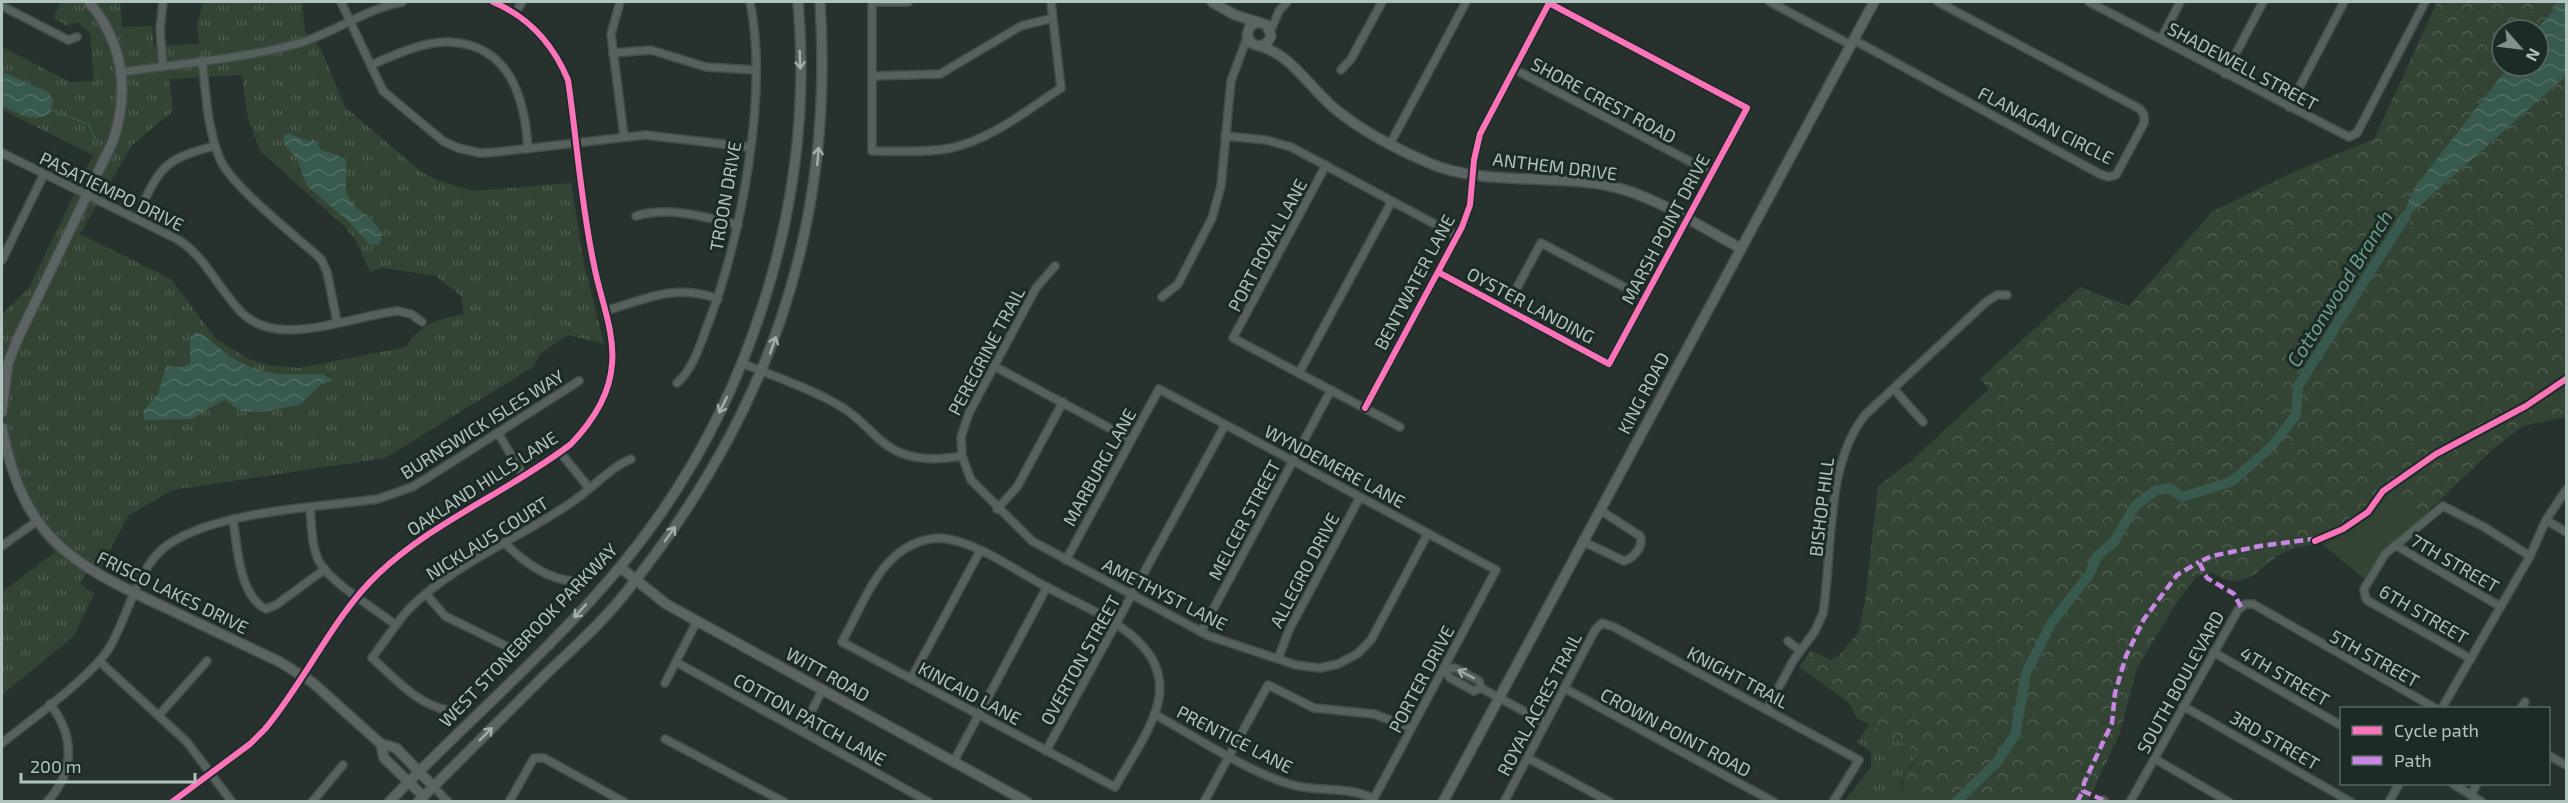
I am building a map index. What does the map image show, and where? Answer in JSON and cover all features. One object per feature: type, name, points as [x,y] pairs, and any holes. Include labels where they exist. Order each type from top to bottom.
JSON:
[{"type":"street","points":[[2,412],[5,362],[113,141],[120,121],[123,99],[119,57],[104,19],[89,2]]},
{"type":"street","points":[[163,2],[160,29],[163,66]]},
{"type":"street","points":[[341,2],[349,24],[383,91],[443,141],[458,148],[480,153],[645,135],[749,147]]},
{"type":"street","points":[[122,72],[283,47],[326,35],[373,11],[402,2]]},
{"type":"street","name":"OAKLAND HILLS LANE","points":[[172,801],[265,729],[358,596],[397,557],[560,452],[589,423],[608,384],[612,364],[612,347],[606,311],[594,265],[568,80],[561,62],[538,32],[516,12],[493,2]]},
{"type":"street","points":[[516,12],[522,2]]},
{"type":"street","points":[[620,2],[613,21],[613,53],[624,136]]},
{"type":"street","name":"TROON DRIVE","points":[[676,383],[688,374],[718,299],[738,225],[749,147],[755,70],[754,24],[750,2]]},
{"type":"street","name":"WEST STONEBROOK PARKWAY","points":[[389,801],[571,621],[620,567],[684,477],[708,435],[742,363],[768,290],[793,174],[801,72],[798,2]]},
{"type":"street","name":"WEST STONEBROOK PARKWAY","points":[[423,800],[433,786],[594,627],[634,581],[702,487],[748,406],[772,349],[793,277],[818,164],[823,87],[820,2]]},
{"type":"street","points":[[908,2],[872,2],[872,151],[929,151],[967,143],[990,133],[1061,88],[1051,2]]},
{"type":"street","points":[[1212,2],[1233,14],[1260,22],[1271,31]]},
{"type":"street","points":[[1162,297],[1178,284],[1212,218],[1221,186],[1231,81],[1250,26],[1279,11],[1287,2]]},
{"type":"street","points":[[1341,70],[1351,59],[1382,2]]},
{"type":"street","points":[[1390,144],[1466,2]]},
{"type":"street","points":[[1770,2],[1852,43]]},
{"type":"street","name":"KING ROAD","points":[[1443,801],[1874,2]]},
{"type":"street","name":"FLANAGAN CIRCLE","points":[[1852,43],[2100,174],[2108,177],[2116,174],[2144,123],[2144,115],[2140,109],[1938,2]]},
{"type":"street","name":"SHADEWELL STREET","points":[[2089,2],[2347,137],[2357,133],[2425,2]]},
{"type":"street","points":[[2161,39],[2180,2]]},
{"type":"street","points":[[2225,74],[2263,2]]},
{"type":"street","points":[[2289,107],[2344,2]]},
{"type":"street","name":"BENTWATER LANE","points":[[1365,408],[1458,236],[1470,205],[1480,134],[1549,3],[1747,108]]},
{"type":"street","points":[[2,6],[68,40],[77,37]]},
{"type":"street","points":[[1241,56],[1268,42],[1279,11]]},
{"type":"street","points":[[1233,14],[1243,25],[1247,36],[1258,46]]},
{"type":"street","points":[[872,76],[928,76],[946,72],[1021,26],[1053,18]]},
{"type":"street","name":"ANTHEM DRIVE","points":[[1271,31],[1282,56],[1338,112],[1390,144],[1432,165],[1473,174],[1605,185],[1646,198],[1740,248]]},
{"type":"street","points":[[370,65],[427,45],[451,42],[482,50],[505,68],[520,95],[528,148]]},
{"type":"street","name":"ANTHEM DRIVE","points":[[1258,46],[1282,56]]},
{"type":"street","points":[[613,53],[651,50],[706,67],[755,70]]},
{"type":"street","points":[[202,60],[215,146],[221,162],[236,181],[321,259],[327,273],[337,322]]},
{"type":"street","name":"SHORE CREST ROAD","points":[[1514,69],[1712,173]]},
{"type":"street","name":"MARSH POINT DRIVE","points":[[1610,364],[1747,108]]},
{"type":"street","points":[[1225,136],[1266,140],[1291,147],[1458,236]]},
{"type":"street","points":[[136,218],[155,178],[166,164],[180,156],[215,146]]},
{"type":"street","name":"PASATIEMPO DRIVE","points":[[2,153],[136,218],[192,249],[243,314],[255,322],[284,331],[398,311],[411,314],[422,322]]},
{"type":"street","name":"PORT ROYAL LANE","points":[[1299,373],[1233,338],[1326,165]]},
{"type":"street","points":[[2,260],[44,174]]},
{"type":"street","points":[[1392,201],[1299,373],[1400,427]]},
{"type":"street","points":[[636,216],[650,212],[687,215],[738,225]]},
{"type":"street","points":[[1506,308],[1541,243],[1645,298]]},
{"type":"street","name":"PEREGRINE TRAIL","points":[[962,456],[964,425],[1036,288],[1055,266]]},
{"type":"street","name":"OYSTER LANDING","points":[[1438,272],[1610,364]]},
{"type":"street","points":[[606,311],[676,291],[701,293],[718,299]]},
{"type":"street","name":"BISHOP HILL","points":[[1767,709],[1823,613],[1839,463],[1854,429],[1986,302],[1997,296],[2007,295]]},
{"type":"street","points":[[742,363],[846,410],[883,443],[902,454],[931,460],[962,456]]},
{"type":"street","points":[[994,366],[1131,439]]},
{"type":"street","name":"BURNSWICK ISLES WAY","points":[[2,743],[99,661],[116,635],[147,569],[169,544],[198,529],[233,519],[378,499],[412,487],[579,381]]},
{"type":"street","name":"WYNDEMERE LANE","points":[[1159,389],[1496,570]]},
{"type":"street","name":"MARBURG LANE","points":[[1066,560],[1159,389]]},
{"type":"street","points":[[1894,389],[1923,422]]},
{"type":"street","name":"MELCER STREET","points":[[1201,632],[1330,390]]},
{"type":"street","points":[[997,508],[1017,488],[1063,402]]},
{"type":"street","name":"OVERTON STREET","points":[[1046,751],[1225,425]]},
{"type":"street","name":"FRISCO LAKES DRIVE","points":[[2,428],[12,471],[25,503],[37,521],[74,560],[135,594],[280,662],[303,676],[342,707],[381,744],[396,748],[448,801]]},
{"type":"street","points":[[498,433],[523,475]]},
{"type":"street","points":[[560,452],[589,488]]},
{"type":"street","name":"AMETHYST LANE","points":[[962,456],[971,480],[1032,541],[1201,632],[1278,659],[1314,668],[1338,664],[1357,654],[1371,640],[1428,533]]},
{"type":"street","name":"NICKLAUS COURT","points":[[447,710],[430,707],[372,658],[396,625],[426,594],[573,501],[620,463],[631,459]]},
{"type":"street","points":[[2443,707],[2530,556],[2546,520],[2566,490]]},
{"type":"street","name":"ALLEGRO DRIVE","points":[[1278,659],[1289,630],[1360,497]]},
{"type":"street","points":[[2395,545],[2443,506],[2484,527],[2530,556]]},
{"type":"street","points":[[310,508],[316,550],[325,569],[396,625]]},
{"type":"street","points":[[1582,541],[1624,561],[1637,551],[1642,539],[1640,536],[1599,510]]},
{"type":"street","points":[[233,519],[241,571],[249,590],[266,609],[276,605],[325,569]]},
{"type":"street","points":[[2546,520],[2566,532]]},
{"type":"street","points":[[2,546],[37,521]]},
{"type":"street","name":"KINCAID LANE","points":[[980,551],[960,542],[941,538],[916,542],[890,559],[842,642],[1115,787],[1154,714]]},
{"type":"street","points":[[505,543],[521,561],[564,580],[574,581]]},
{"type":"street","name":"6TH STREET","points":[[2395,545],[2385,554],[2364,594],[2370,602],[2470,659]]},
{"type":"street","name":"7TH STREET","points":[[2395,545],[2501,607]]},
{"type":"street","points":[[911,679],[980,551],[1129,632],[1144,645],[1158,675],[1159,695],[1154,714]]},
{"type":"street","name":"WITT ROAD","points":[[620,567],[634,581],[666,604],[1027,801]]},
{"type":"street","name":"PORTER DRIVE","points":[[1373,800],[1496,570]]},
{"type":"street","points":[[954,761],[1047,587]]},
{"type":"street","points":[[426,594],[454,621],[510,648]]},
{"type":"street","name":"SOUTH BOULEVARD","points":[[2130,801],[2238,610],[2245,604],[2253,604],[2301,633]]},
{"type":"street","points":[[665,683],[697,621]]},
{"type":"street","name":"ROYAL ACRES TRAIL","points":[[1504,801],[1595,630],[1602,623]]},
{"type":"street","name":"KNIGHT TRAIL","points":[[1602,623],[1859,760],[1833,801]]},
{"type":"street","name":"5TH STREET","points":[[2301,633],[2433,707]]},
{"type":"street","points":[[1788,640],[1800,651]]},
{"type":"street","name":"4TH STREET","points":[[2213,652],[2340,725]]},
{"type":"street","points":[[99,661],[187,742],[231,801]]},
{"type":"street","points":[[159,715],[207,661]]},
{"type":"street","name":"COTTON PATCH LANE","points":[[676,662],[929,801]]},
{"type":"street","points":[[1444,669],[1450,678],[1474,691],[1481,688],[1546,723]]},
{"type":"street","points":[[1204,801],[1268,685],[1314,708],[1374,714],[1411,728]]},
{"type":"street","name":"CROWN POINT ROAD","points":[[1564,688],[1774,801]]},
{"type":"street","points":[[801,731],[823,689]]},
{"type":"street","points":[[47,801],[57,791],[64,776],[69,743],[60,717],[50,704]]},
{"type":"street","name":"3RD STREET","points":[[2183,706],[2350,801]]},
{"type":"street","name":"PRENTICE LANE","points":[[1154,714],[1290,784],[1315,789],[1353,791],[1373,800]]},
{"type":"street","points":[[665,739],[784,801]]},
{"type":"street","name":"FRISCO LAKES DRIVE","points":[[381,744],[384,758],[423,800]]},
{"type":"street","points":[[2550,756],[2566,765]]},
{"type":"street","points":[[509,801],[534,758],[544,758],[624,801]]},
{"type":"street","points":[[1528,758],[1610,801]]},
{"type":"street","points":[[2155,759],[2229,801]]},
{"type":"street","points":[[312,801],[343,765]]},
{"type":"street","points":[[2389,801],[2398,785]]},
{"type":"street","points":[[2456,785],[2482,801]]},
{"type":"street","points":[[2471,795],[2476,785]]},
{"type":"green space","points":[[61,2],[120,2],[122,27],[152,26],[154,46],[199,44],[197,25],[203,2],[302,2],[305,31],[321,49],[345,107],[423,173],[473,191],[571,183],[584,264],[604,344],[568,335],[540,354],[533,367],[385,458],[172,490],[128,516],[99,570],[91,566],[80,583],[94,594],[74,636],[2,695],[2,592],[55,552],[22,509],[3,456],[2,314],[29,288],[93,155],[2,110],[2,47],[70,82],[94,81],[90,33],[78,22],[67,26],[53,18]],"holes":[[[242,75],[248,118],[260,151],[344,226],[356,241],[370,272],[383,268],[436,276],[461,296],[464,314],[430,324],[417,333],[406,347],[299,368],[268,365],[249,359],[216,339],[171,279],[80,234],[132,145],[173,111],[169,79]]]},
{"type":"green space","points":[[2437,2],[2559,2],[2546,18],[2490,18],[2490,78],[2500,78],[2414,188],[2400,223],[2566,76],[2566,417],[2523,426],[2491,451],[2423,516],[2391,489],[2369,514],[2353,528],[2335,539],[2292,549],[2245,579],[2236,581],[2225,579],[2212,573],[2197,576],[2179,599],[2137,668],[2120,733],[2088,801],[1894,801],[1903,793],[1903,771],[1911,768],[1918,752],[1857,718],[1848,702],[1799,667],[1811,650],[1831,660],[1839,655],[1858,633],[1865,601],[1878,486],[1911,461],[1989,389],[1980,379],[2080,287],[2129,306],[2213,211],[2298,170],[2374,139]]},
{"type":"green space","points":[[2391,489],[2423,516],[2377,560],[2364,579],[2322,544],[2361,522]]},
{"type":"green space","points":[[1870,723],[1919,752],[1901,782],[1903,793],[1894,801],[1844,802],[1871,767],[1871,752],[1857,742]]},
{"type":"water","points":[[2559,2],[2566,2],[2566,76],[2399,224],[2414,188],[2500,78],[2550,78],[2550,18],[2546,18]]},
{"type":"water","points":[[2,72],[49,92],[53,101],[50,113],[32,118],[2,106]]},
{"type":"water","points":[[288,133],[310,142],[313,139],[322,150],[345,158],[347,195],[354,205],[377,226],[381,238],[379,245],[369,244],[348,221],[307,186],[297,159],[284,144],[284,136]]},
{"type":"water","points":[[197,332],[231,357],[254,369],[287,374],[323,374],[333,381],[322,384],[299,405],[262,412],[239,411],[225,399],[192,419],[145,420],[143,411],[158,394],[166,366],[182,367],[190,364],[190,339]]},
{"type":"waterway","points":[[51,110],[88,124],[96,140]]},
{"type":"waterway","name":"Cottonwood Branch","points":[[1956,802],[1997,762],[2015,735],[2026,673],[2052,622],[2089,575],[2097,556],[2114,542],[2135,506],[2156,490],[2169,488],[2182,497],[2231,482],[2271,447],[2296,415],[2298,386],[2406,215]]},
{"type":"marked path","points":[[2241,607],[2234,594],[2207,578],[2199,562],[2212,556],[2260,546],[2320,538]]},
{"type":"marked path","points":[[2103,800],[2083,791],[2084,783],[2112,723],[2115,693],[2126,656],[2144,619],[2177,575],[2199,562]]},
{"type":"marked path","points":[[2077,802],[2083,791]]},
{"type":"cycle path","points":[[172,802],[250,744],[265,729],[334,628],[362,590],[378,574],[423,538],[523,477],[571,444],[586,427],[604,397],[611,375],[611,339],[582,196],[568,80],[555,55],[538,33],[518,15],[493,2]]},
{"type":"cycle path","points":[[1365,408],[1462,227],[1470,205],[1474,160],[1480,134],[1549,3],[1747,108],[1609,364],[1438,272]]},
{"type":"cycle path","points":[[2315,541],[2343,529],[2368,512],[2383,491],[2436,454],[2526,406],[2566,379]]}]
